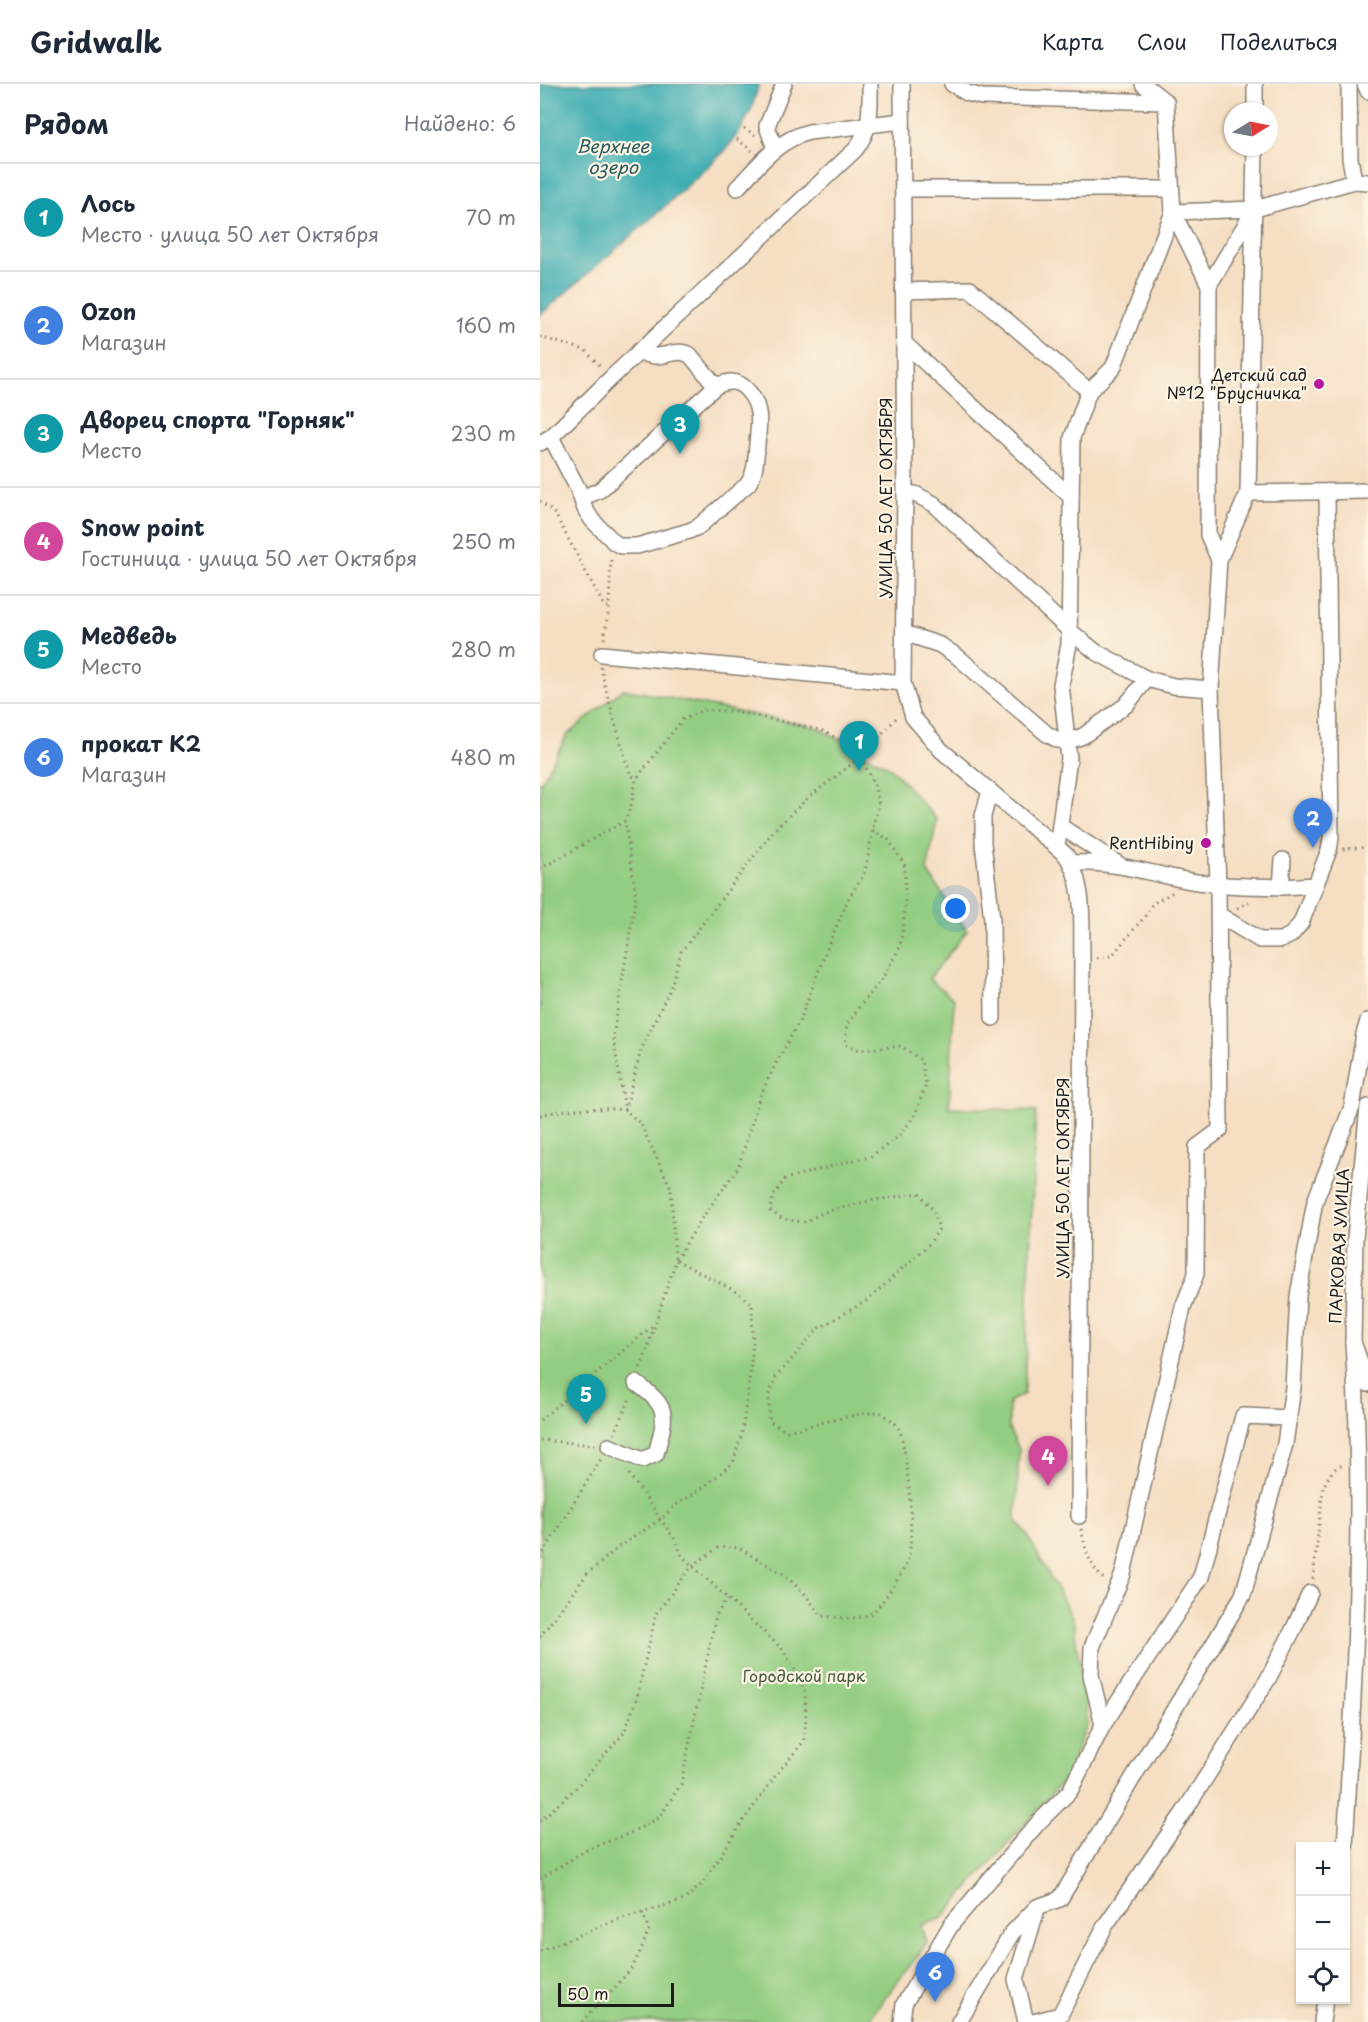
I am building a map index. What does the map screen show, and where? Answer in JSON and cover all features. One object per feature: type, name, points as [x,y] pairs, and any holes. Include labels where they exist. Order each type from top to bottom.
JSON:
[{"type":"street","points":[[775,149],[767,126],[784,84]]},
{"type":"street","points":[[582,498],[600,490],[716,386],[734,381],[741,384],[758,405],[760,418],[756,465],[748,484],[699,527],[681,535],[637,546],[621,546],[592,520],[585,509],[582,498],[545,440],[855,150],[865,137],[869,125],[870,84]]},
{"type":"street","name":"УЛИЦА 50 ЛЕТ ОКТЯБРЯ","points":[[902,84],[905,494],[903,683],[913,717],[941,750],[1057,847],[1071,863],[1080,887],[1082,958],[1079,1516]]},
{"type":"street","points":[[952,84],[967,93],[982,97],[1166,102]]},
{"type":"street","points":[[1143,84],[1166,102],[1173,212],[1209,285],[1208,535],[1219,560]]},
{"type":"street","points":[[1255,84],[1255,102]]},
{"type":"street","points":[[1173,212],[1255,209],[1361,181],[1350,158],[1349,84]]},
{"type":"street","points":[[1365,84],[1368,91]]},
{"type":"street","points":[[737,188],[784,141],[802,134],[902,121]]},
{"type":"street","points":[[1103,1725],[1091,1675],[1092,1647],[1123,1574],[1183,1306],[1196,1274],[1197,1148],[1220,1130],[1219,915],[1211,689],[1219,560],[1248,493],[1255,156]]},
{"type":"street","points":[[903,189],[1171,189]]},
{"type":"street","points":[[1209,285],[1255,209]]},
{"type":"street","points":[[1057,847],[1070,758],[1061,685],[1068,655],[1070,632],[1072,438],[1089,391],[1113,368],[1173,212]]},
{"type":"street","points":[[903,291],[970,290],[1089,391]]},
{"type":"street","points":[[904,343],[1071,497]]},
{"type":"street","points":[[639,351],[653,357],[684,352],[690,355],[716,386]]},
{"type":"street","points":[[1248,493],[1368,491]]},
{"type":"street","points":[[1219,915],[1260,940],[1281,940],[1291,934],[1301,923],[1329,850],[1331,839],[1327,492]]},
{"type":"street","points":[[905,494],[915,494],[934,504],[1070,632],[1096,652],[1147,679],[1174,686],[1211,689]]},
{"type":"street","points":[[904,633],[940,645],[1047,734],[1058,740],[1069,741],[1083,736],[1126,705],[1147,679]]},
{"type":"street","points":[[602,654],[903,683]]},
{"type":"street","points":[[990,791],[983,816],[983,843],[992,919],[993,1018]]},
{"type":"street","points":[[1060,826],[1119,865]]},
{"type":"street","points":[[1281,887],[1283,860]]},
{"type":"street","points":[[1071,863],[1119,865],[1218,885],[1281,887],[1315,885]]},
{"type":"street","points":[[959,2022],[1012,1934],[1037,1907],[1060,1899],[1243,1595],[1285,1444],[1293,1387],[1298,1296],[1316,1201],[1352,1107],[1368,1021]]},
{"type":"street","name":"ПАРКОВАЯ УЛИЦА","points":[[1368,1107],[1364,1174],[1354,1238],[1361,1274],[1353,1342],[1368,1384]]},
{"type":"street","points":[[1345,1842],[1362,1535],[1353,1342]]},
{"type":"street","points":[[609,1446],[642,1460],[656,1454],[664,1414],[655,1397],[636,1383]]},
{"type":"street","points":[[902,2022],[904,2004],[951,1925],[1038,1823],[1070,1791],[1103,1725],[1201,1577],[1243,1416],[1289,1418]]},
{"type":"street","points":[[1033,2022],[1060,2015],[1105,1926],[1184,1812],[1268,1679],[1310,1593]]},
{"type":"street","points":[[1026,2022],[1017,1979],[1037,1907]]},
{"type":"street","points":[[1322,2022],[1324,2004]]},
{"type":"path","points":[[540,337],[585,350],[611,378]]},
{"type":"path","points":[[540,501],[555,514],[603,604],[609,608]]},
{"type":"path","points":[[626,1110],[641,1050],[671,987],[681,952],[774,830],[809,797],[861,757],[909,705]]},
{"type":"path","points":[[540,1558],[609,1446],[636,1383],[676,1260],[738,1167],[759,1096],[800,1020],[831,938],[849,898],[865,872],[879,805],[878,793],[861,757],[838,739],[823,731],[731,711],[704,710],[683,719],[636,780],[631,806],[625,821],[636,896],[613,1037],[626,1110]]},
{"type":"path","points":[[540,868],[625,821]]},
{"type":"path","points":[[540,1821],[576,1788],[624,1733],[636,1701],[657,1614],[692,1566],[719,1547],[739,1548],[783,1574],[804,1593],[822,1616],[852,1618],[873,1613],[908,1561],[911,1538],[909,1479],[897,1426],[880,1412],[859,1414],[787,1431],[769,1421],[769,1395],[776,1377],[819,1328],[868,1300],[929,1244],[939,1229],[934,1211],[919,1193],[869,1201],[825,1212],[804,1222],[783,1219],[770,1211],[773,1197],[785,1179],[870,1157],[899,1136],[915,1115],[926,1085],[921,1060],[901,1046],[859,1050],[845,1044],[847,1024],[880,982],[900,947],[905,912],[905,866],[888,839],[872,830]]},
{"type":"path","points":[[1329,850],[1368,847]]},
{"type":"path","points":[[1082,958],[1103,958],[1114,953],[1146,915],[1152,904],[1175,890],[1185,880]]},
{"type":"path","points":[[540,1115],[570,1108],[597,1107],[626,1110],[640,1123],[671,1188],[676,1260]]},
{"type":"path","points":[[540,1638],[586,1574],[620,1546],[661,1519],[676,1505],[704,1487],[734,1463],[742,1433],[753,1344],[752,1303],[733,1290],[676,1260]]},
{"type":"path","points":[[540,1420],[656,1323]]},
{"type":"path","points":[[540,1440],[609,1446],[676,1541],[682,1556],[782,1649],[797,1673],[805,1693],[806,1717],[804,1741],[743,1821],[702,1884],[684,1900],[642,1912],[540,1951]]},
{"type":"path","points":[[1310,1593],[1316,1564],[1319,1510],[1323,1488],[1338,1466],[1357,1463]]},
{"type":"path","points":[[1079,1516],[1086,1554],[1093,1568],[1104,1581],[1117,1588]]},
{"type":"path","points":[[540,1879],[584,1851],[630,1833],[659,1818],[681,1784],[716,1615],[727,1599]]},
{"type":"path","points":[[582,2022],[627,1975],[641,1951],[649,1929],[642,1912]]},
{"type":"green space","name":"Городской парк","points":[[623,689],[816,727],[891,768],[937,820],[927,871],[967,931],[929,979],[954,999],[949,1107],[1036,1111],[1024,1394],[1009,1402],[1009,1429],[1019,1449],[1016,1520],[1026,1533],[1073,1618],[1088,1723],[1066,1777],[941,1919],[922,1925],[927,1943],[867,2022],[540,2022],[540,781],[567,735]]},
{"type":"water","name":"Верхнее озеро","points":[[540,84],[759,84],[752,108],[740,131],[725,151],[540,315]]},
{"type":"place","name":"Детский сад №12 \"Брусничка\"","points":[[1319,384]]},
{"type":"place","name":"Дворец спорта \"Горняк\"","points":[[680,454]]},
{"type":"place","name":"Лось","points":[[859,771]]},
{"type":"place","name":"RentHibiny","points":[[1206,843]]},
{"type":"place","name":"Ozon","points":[[1313,848]]},
{"type":"place","name":"Медведь","points":[[586,1424]]},
{"type":"place","name":"Snow point","points":[[1048,1486]]},
{"type":"place","name":"прокат К2","points":[[935,2002]]}]
